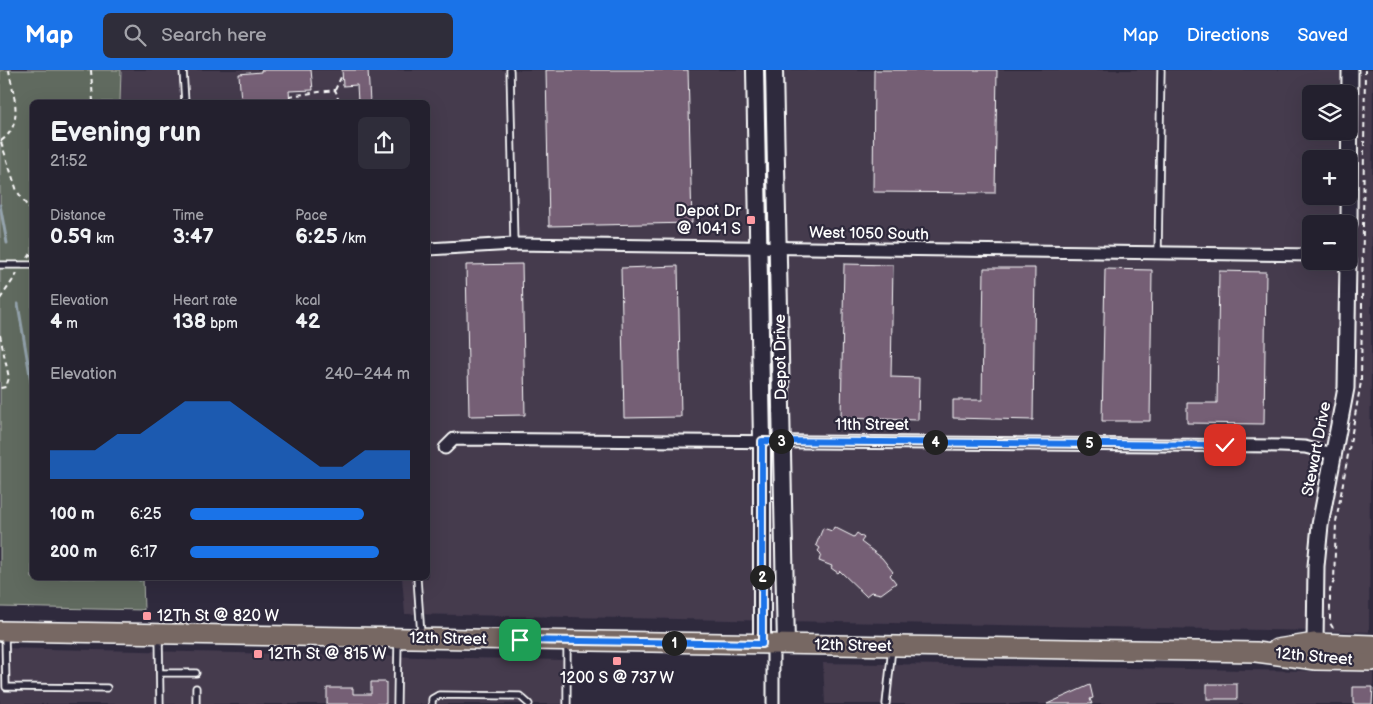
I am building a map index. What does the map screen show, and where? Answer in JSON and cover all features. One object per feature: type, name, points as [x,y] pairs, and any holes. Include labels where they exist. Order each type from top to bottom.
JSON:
[{"type":"main road","name":"Depot Drive","points":[[755,70],[762,441],[774,644]]},
{"type":"main road","name":"Depot Drive","points":[[774,70],[783,441],[774,644]]},
{"type":"main road","name":"12th Street","points":[[3,631],[1256,652],[1316,660],[1373,661]]},
{"type":"main road","name":"12th Street","points":[[1256,652],[1315,643],[1373,645]]},
{"type":"street","points":[[1349,215],[1350,70]]},
{"type":"street","name":"West 1050 South","points":[[430,248],[514,244],[758,249],[1302,255]]},
{"type":"street","name":"Stewart Drive","points":[[1315,643],[1316,566],[1320,525],[1346,388],[1348,270]]},
{"type":"street","name":"11th Street","points":[[445,448],[454,439],[783,441],[1272,446],[1304,447],[1333,454]]},
{"type":"street","name":"Depot Drive","points":[[773,704],[774,644]]},
{"type":"lane","points":[[183,70],[185,100]]},
{"type":"lane","points":[[510,70],[514,244]]},
{"type":"lane","points":[[1158,253],[1161,70]]},
{"type":"lane","points":[[0,265],[30,265]]},
{"type":"lane","points":[[417,580],[421,638]]},
{"type":"lane","points":[[3,631],[3,678],[6,687],[107,688]]},
{"type":"lane","points":[[159,634],[160,704]]},
{"type":"lane","points":[[397,704],[398,638]]},
{"type":"lane","points":[[567,641],[567,704]]},
{"type":"lane","points":[[886,704],[892,646]]},
{"type":"lane","points":[[160,673],[196,673]]},
{"type":"lane","points":[[196,688],[196,704]]},
{"type":"lane","points":[[432,704],[432,698],[439,695],[520,696],[529,704]]},
{"type":"path","points":[[10,70],[17,117],[9,135],[0,142],[17,191],[30,210]]},
{"type":"path","points":[[91,70],[93,100]]},
{"type":"path","points":[[335,90],[342,75]]},
{"type":"path","points":[[289,96],[335,90]]},
{"type":"path","points":[[335,90],[338,96],[337,100]]},
{"type":"path","points":[[0,299],[22,265]]},
{"type":"path","points":[[0,335],[9,378],[6,387],[0,388]]},
{"type":"shaded area","points":[[121,70],[1373,70],[1369,632],[405,614],[402,580],[430,580],[430,100],[120,100]]},
{"type":"shaded area","points":[[0,648],[565,660],[564,704],[0,704]]},
{"type":"shaded area","points":[[823,663],[1373,672],[1373,704],[825,704]]},
{"type":"green space","points":[[0,70],[121,70],[120,100],[30,100],[30,580],[143,580],[144,610],[0,607]]},
{"type":"building","points":[[261,70],[311,70],[313,90],[289,91],[290,100],[241,100],[239,74],[261,72]]},
{"type":"building","points":[[342,70],[368,70],[370,100],[358,100],[357,85],[343,86]]},
{"type":"building","points":[[546,70],[688,70],[692,223],[549,226]]},
{"type":"building","points":[[874,70],[997,70],[995,193],[873,192]]},
{"type":"building","points":[[522,264],[525,415],[469,416],[466,265]]},
{"type":"building","points":[[844,264],[893,265],[891,377],[919,378],[918,420],[841,418]]},
{"type":"building","points":[[678,266],[681,417],[624,418],[621,268]]},
{"type":"building","points":[[984,268],[1035,268],[1033,420],[953,418],[953,400],[982,400]]},
{"type":"building","points":[[1105,269],[1152,270],[1150,421],[1102,421]]},
{"type":"building","points":[[1219,271],[1266,272],[1264,424],[1187,423],[1187,403],[1217,403]]},
{"type":"building","points":[[834,527],[854,537],[857,533],[864,538],[861,542],[882,558],[893,572],[890,575],[896,583],[881,594],[871,592],[866,596],[840,571],[838,573],[831,568],[832,566],[819,561],[821,554],[818,551],[820,548],[816,545],[823,528],[832,531]]},
{"type":"building","points":[[371,682],[386,682],[386,704],[327,704],[327,688],[353,688],[353,694],[371,694]]},
{"type":"building","points":[[1207,684],[1237,684],[1237,699],[1207,699]]},
{"type":"building","points":[[1090,685],[1093,698],[1090,699],[1092,704],[1047,704]]},
{"type":"building","points":[[1353,687],[1373,687],[1372,704],[1353,704]]},
{"type":"waterway","points":[[0,205],[7,243]]},
{"type":"waterway","points":[[18,304],[30,375]]},
{"type":"place","name":"Depot Dr @ 1041 S","points":[[751,220]]},
{"type":"place","name":"12Th St @ 820 W","points":[[147,616]]},
{"type":"place","name":"12Th St @ 815 W","points":[[258,654]]},
{"type":"place","name":"1200 S @ 737 W","points":[[617,661]]},
{"type":"route","points":[[520,640],[762,644],[762,441],[1225,445]]}]
